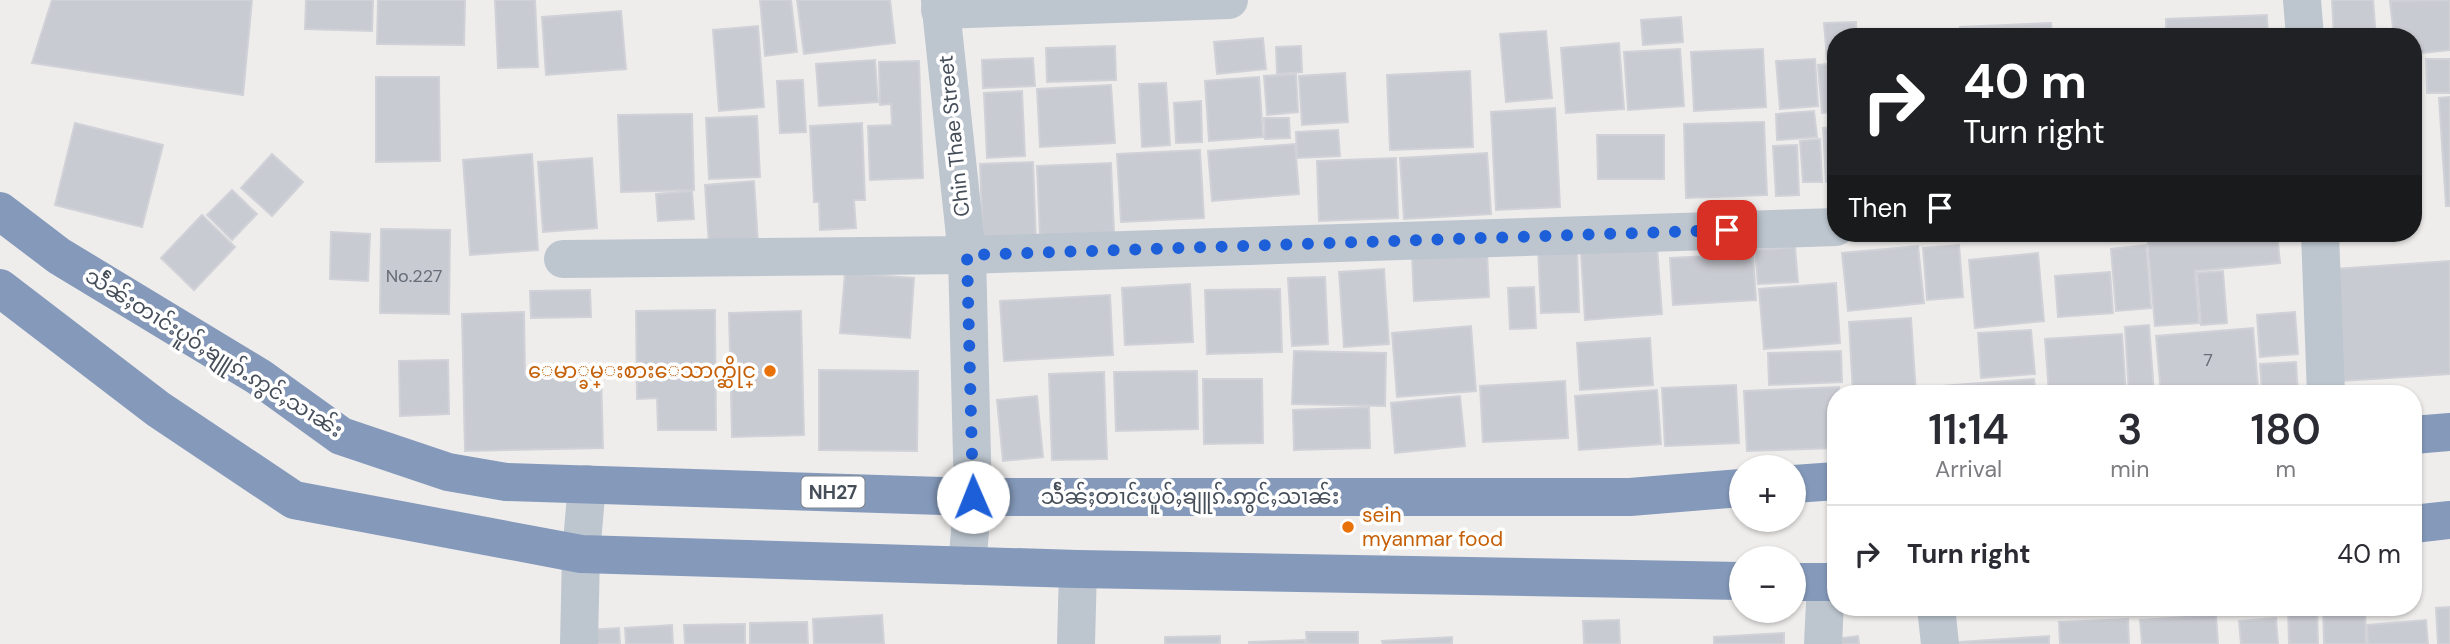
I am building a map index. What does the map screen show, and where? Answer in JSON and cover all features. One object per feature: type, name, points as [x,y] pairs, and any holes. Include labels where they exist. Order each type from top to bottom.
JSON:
[{"type":"highway","name":"သဵႅၼ်ႈတၢင်းပူဝ်ႇၶျူၵ်ႉဢွင်ႇသၢၼ်း","points":[[0,211],[59,256],[259,377],[341,436],[448,472],[506,482],[973,497],[1630,497],[1729,489]]},
{"type":"highway","points":[[0,288],[158,409],[295,500],[581,554],[1078,569],[1729,581]]},
{"type":"highway","points":[[2422,435],[2450,432]]},
{"type":"highway","points":[[1806,483],[1827,482]]},
{"type":"highway","points":[[2422,523],[2450,520]]},
{"type":"street","points":[[940,5],[1229,0]]},
{"type":"street","points":[[2302,0],[2304,28]]},
{"type":"street","name":"Chin Thae Street","points":[[940,5],[967,255],[973,497],[967,566]]},
{"type":"street","points":[[563,259],[967,255],[1827,227]]},
{"type":"street","points":[[2319,242],[2326,385]]},
{"type":"street","points":[[579,644],[581,554],[587,484]]},
{"type":"street","points":[[1076,644],[1078,569]]},
{"type":"street","points":[[1819,582],[1823,644]]},
{"type":"street","points":[[1937,616],[1940,644]]},
{"type":"building","points":[[52,0],[252,0],[243,95],[32,63]]},
{"type":"building","points":[[306,0],[373,0],[372,31],[305,29]]},
{"type":"building","points":[[378,0],[465,0],[464,45],[377,44]]},
{"type":"building","points":[[495,0],[535,0],[538,67],[498,68]]},
{"type":"building","points":[[760,0],[791,0],[797,52],[765,56]]},
{"type":"building","points":[[797,0],[890,0],[895,43],[804,54]]},
{"type":"building","points":[[2332,0],[2373,0],[2375,28],[2334,28]]},
{"type":"building","points":[[2450,0],[2450,50],[2422,53],[2422,28],[2393,28],[2390,1]]},
{"type":"building","points":[[621,11],[626,69],[546,75],[542,17]]},
{"type":"building","points":[[2267,15],[2268,28],[2166,28],[2166,19]]},
{"type":"building","points":[[1681,17],[1683,42],[1643,45],[1641,20]]},
{"type":"building","points":[[1856,22],[1856,28],[1827,28],[1827,59],[1824,23]]},
{"type":"building","points":[[2051,23],[2051,28],[1960,28]]},
{"type":"building","points":[[758,26],[764,107],[719,111],[713,30]]},
{"type":"building","points":[[1546,31],[1552,98],[1506,102],[1500,34]]},
{"type":"building","points":[[1263,38],[1266,69],[1217,74],[1214,42]]},
{"type":"building","points":[[1619,43],[1624,109],[1566,113],[1561,48]]},
{"type":"building","points":[[1115,46],[1116,80],[1047,82],[1046,48]]},
{"type":"building","points":[[1301,46],[1302,72],[1277,74],[1276,47]]},
{"type":"building","points":[[1680,49],[1684,106],[1628,110],[1624,52]]},
{"type":"building","points":[[1763,49],[1766,107],[1694,111],[1691,52]]},
{"type":"building","points":[[1033,58],[1035,86],[983,88],[982,60]]},
{"type":"building","points":[[1815,59],[1818,106],[1780,109],[1776,61]]},
{"type":"building","points":[[2426,59],[2450,59],[2450,93],[2427,93]]},
{"type":"building","points":[[875,60],[878,102],[819,106],[816,64]]},
{"type":"building","points":[[919,61],[923,178],[870,180],[868,126],[892,125],[891,104],[880,105],[879,62]]},
{"type":"building","points":[[1827,64],[1827,113],[1822,113],[1818,65]]},
{"type":"building","points":[[1470,71],[1473,147],[1390,150],[1387,75]]},
{"type":"building","points":[[1345,73],[1348,122],[1302,125],[1299,76]]},
{"type":"building","points":[[1296,74],[1298,112],[1267,115],[1264,76]]},
{"type":"building","points":[[376,77],[439,77],[440,161],[376,162]]},
{"type":"building","points":[[1259,77],[1263,137],[1209,141],[1205,81]]},
{"type":"building","points":[[803,80],[806,132],[780,133],[777,81]]},
{"type":"building","points":[[1166,83],[1170,145],[1142,147],[1139,84]]},
{"type":"building","points":[[1111,85],[1115,143],[1040,147],[1037,89]]},
{"type":"building","points":[[1022,91],[1025,156],[987,158],[984,93]]},
{"type":"building","points":[[2450,97],[2450,206],[2446,206],[2439,98]]},
{"type":"building","points":[[1201,101],[1202,142],[1176,143],[1174,103]]},
{"type":"building","points":[[1555,108],[1560,207],[1496,210],[1491,112]]},
{"type":"building","points":[[1814,111],[1817,137],[1777,140],[1776,114]]},
{"type":"building","points":[[692,114],[694,190],[621,192],[618,115]]},
{"type":"building","points":[[757,116],[760,177],[709,179],[706,118]]},
{"type":"building","points":[[1264,118],[1289,118],[1290,138],[1265,139]]},
{"type":"building","points":[[1764,122],[1767,195],[1686,198],[1684,124]]},
{"type":"building","points":[[75,123],[163,145],[142,227],[55,205]]},
{"type":"building","points":[[862,123],[865,200],[854,200],[856,228],[820,230],[819,202],[814,202],[810,126]]},
{"type":"building","points":[[1823,128],[1827,128],[1826,182]]},
{"type":"building","points":[[1338,130],[1340,156],[1297,158],[1296,132]]},
{"type":"building","points":[[1597,135],[1664,135],[1664,179],[1598,179]]},
{"type":"building","points":[[1820,139],[1822,182],[1803,182],[1800,141]]},
{"type":"building","points":[[1295,144],[1299,194],[1212,201],[1208,151]]},
{"type":"building","points":[[1797,145],[1799,195],[1776,196],[1773,146]]},
{"type":"building","points":[[1200,150],[1204,218],[1121,222],[1117,154]]},
{"type":"building","points":[[1487,153],[1491,214],[1404,219],[1400,158]]},
{"type":"building","points":[[272,154],[303,182],[272,216],[241,188]]},
{"type":"building","points":[[532,154],[538,250],[470,255],[463,160]]},
{"type":"building","points":[[592,158],[597,228],[543,232],[538,162]]},
{"type":"building","points":[[1396,158],[1398,218],[1319,221],[1317,161]]},
{"type":"building","points":[[1033,162],[1036,241],[983,243],[980,164]]},
{"type":"building","points":[[1111,163],[1114,233],[1040,237],[1037,166]]},
{"type":"building","points":[[754,181],[758,243],[709,246],[705,185]]},
{"type":"building","points":[[232,190],[257,214],[232,240],[207,215]]},
{"type":"building","points":[[692,191],[694,219],[658,221],[656,194]]},
{"type":"building","points":[[202,215],[235,247],[194,290],[161,258]]},
{"type":"building","points":[[381,229],[450,230],[449,314],[380,313]]},
{"type":"building","points":[[331,232],[370,234],[368,281],[330,279]]},
{"type":"building","points":[[2148,242],[2278,242],[2280,263],[2195,271],[2199,323],[2155,326]]},
{"type":"building","points":[[1959,245],[1963,297],[1927,300],[1923,248]]},
{"type":"building","points":[[2146,245],[2151,308],[2116,311],[2111,249]]},
{"type":"building","points":[[1918,246],[1924,303],[1848,311],[1842,253]]},
{"type":"building","points":[[1577,247],[1579,312],[1541,313],[1538,248]]},
{"type":"building","points":[[1657,247],[1662,314],[1585,320],[1581,253]]},
{"type":"building","points":[[1795,247],[1798,282],[1758,284],[1755,250]]},
{"type":"building","points":[[1487,252],[1489,297],[1414,301],[1412,256]]},
{"type":"building","points":[[2038,253],[2044,321],[1975,328],[1969,260]]},
{"type":"building","points":[[1753,254],[1756,300],[1673,305],[1670,258]]},
{"type":"building","points":[[2450,261],[2450,374],[2343,381],[2335,269]]},
{"type":"building","points":[[1384,269],[1389,344],[1344,347],[1339,272]]},
{"type":"building","points":[[2223,271],[2227,323],[2201,325],[2197,273]]},
{"type":"building","points":[[2110,272],[2113,313],[2058,317],[2055,276]]},
{"type":"building","points":[[845,273],[914,278],[910,338],[840,333]]},
{"type":"building","points":[[1325,277],[1328,344],[1292,346],[1288,278]]},
{"type":"building","points":[[1836,283],[1840,343],[1764,349],[1759,289]]},
{"type":"building","points":[[1190,284],[1193,342],[1125,345],[1122,288]]},
{"type":"building","points":[[1534,287],[1536,328],[1510,329],[1508,288]]},
{"type":"building","points":[[1280,289],[1282,352],[1207,354],[1205,290]]},
{"type":"building","points":[[590,290],[591,317],[531,318],[530,291]]},
{"type":"building","points":[[1110,295],[1113,355],[1004,361],[1000,301]]},
{"type":"building","points":[[715,310],[716,430],[658,430],[657,398],[637,399],[636,311]]},
{"type":"building","points":[[801,311],[804,435],[732,437],[729,313]]},
{"type":"building","points":[[524,312],[525,375],[601,373],[603,448],[465,451],[462,314]]},
{"type":"building","points":[[2295,312],[2298,354],[2260,357],[2257,315]]},
{"type":"building","points":[[1911,318],[1915,385],[1852,385],[1849,322]]},
{"type":"building","points":[[2149,325],[2153,385],[2128,385],[2125,327]]},
{"type":"building","points":[[1471,326],[1476,391],[1397,397],[1392,333]]},
{"type":"building","points":[[2253,328],[2258,385],[2160,385],[2156,336]]},
{"type":"building","points":[[2031,330],[2035,374],[1981,378],[1978,333]]},
{"type":"building","points":[[2122,334],[2125,385],[2048,385],[2045,339]]},
{"type":"building","points":[[1650,338],[1653,385],[1580,390],[1577,343]]},
{"type":"building","points":[[1294,351],[1386,353],[1385,406],[1292,404]]},
{"type":"building","points":[[1841,351],[1842,382],[1769,385],[1768,353]]},
{"type":"building","points":[[448,360],[449,414],[400,416],[399,361]]},
{"type":"building","points":[[2296,362],[2297,385],[2261,385],[2260,364]]},
{"type":"building","points":[[819,370],[918,371],[917,451],[819,450]]},
{"type":"building","points":[[1197,371],[1198,429],[1116,431],[1114,372]]},
{"type":"building","points":[[1104,372],[1107,459],[1052,460],[1049,374]]},
{"type":"building","points":[[1203,379],[1262,379],[1263,443],[1204,444]]},
{"type":"building","points":[[2034,379],[2035,385],[1955,385]]},
{"type":"building","points":[[1565,381],[1568,438],[1483,442],[1480,386]]},
{"type":"building","points":[[1736,385],[1739,443],[1665,446],[1662,388]]},
{"type":"building","points":[[1827,388],[1827,448],[1747,451],[1744,391]]},
{"type":"building","points":[[1657,390],[1661,444],[1579,450],[1575,396]]},
{"type":"building","points":[[1037,396],[1043,457],[1003,461],[997,400]]},
{"type":"building","points":[[1460,396],[1465,446],[1395,453],[1391,403]]},
{"type":"building","points":[[1369,407],[1370,448],[1294,450],[1293,410]]},
{"type":"building","points":[[2450,607],[2450,644],[2438,644],[2436,608]]},
{"type":"building","points":[[882,615],[884,644],[814,644],[813,619]]},
{"type":"building","points":[[2216,616],[2218,644],[2142,644],[2140,620]]},
{"type":"building","points":[[2288,616],[2317,616],[2318,644],[2289,644]]},
{"type":"building","points":[[2323,616],[2365,616],[2366,644],[2324,644]]},
{"type":"building","points":[[2276,618],[2278,644],[2241,644],[2239,621]]},
{"type":"building","points":[[2128,619],[2129,644],[2060,644],[2059,622]]},
{"type":"building","points":[[1619,620],[1620,644],[1584,644],[1583,621]]},
{"type":"building","points":[[2426,620],[2428,644],[2368,644],[2367,625]]},
{"type":"building","points":[[807,622],[808,644],[750,644],[750,623]]},
{"type":"building","points":[[745,624],[745,644],[685,644],[684,625]]},
{"type":"building","points":[[672,625],[673,644],[626,644],[625,628]]},
{"type":"building","points":[[619,628],[620,644],[589,644],[588,630]]},
{"type":"building","points":[[1306,632],[1358,632],[1358,644],[1307,644]]},
{"type":"building","points":[[1784,633],[1784,644],[1714,644],[1714,637]]},
{"type":"building","points":[[1220,636],[1220,644],[1165,644],[1165,637]]},
{"type":"building","points":[[1858,636],[1859,644],[1826,644],[1826,640]]},
{"type":"building","points":[[2049,636],[2049,644],[1960,644],[1960,642]]},
{"type":"building","points":[[1452,637],[1452,644],[1383,644],[1382,641]]},
{"type":"building","points":[[1305,640],[1305,644],[1249,644],[1249,642]]},
{"type":"place","name":"ေမာ္ခမ္းစားေသာက္ဆိုင္","points":[[770,371]]},
{"type":"place","name":"sein myanmar food","points":[[1348,527]]},
{"type":"route","points":[[973,497],[967,255],[1727,230]]}]
